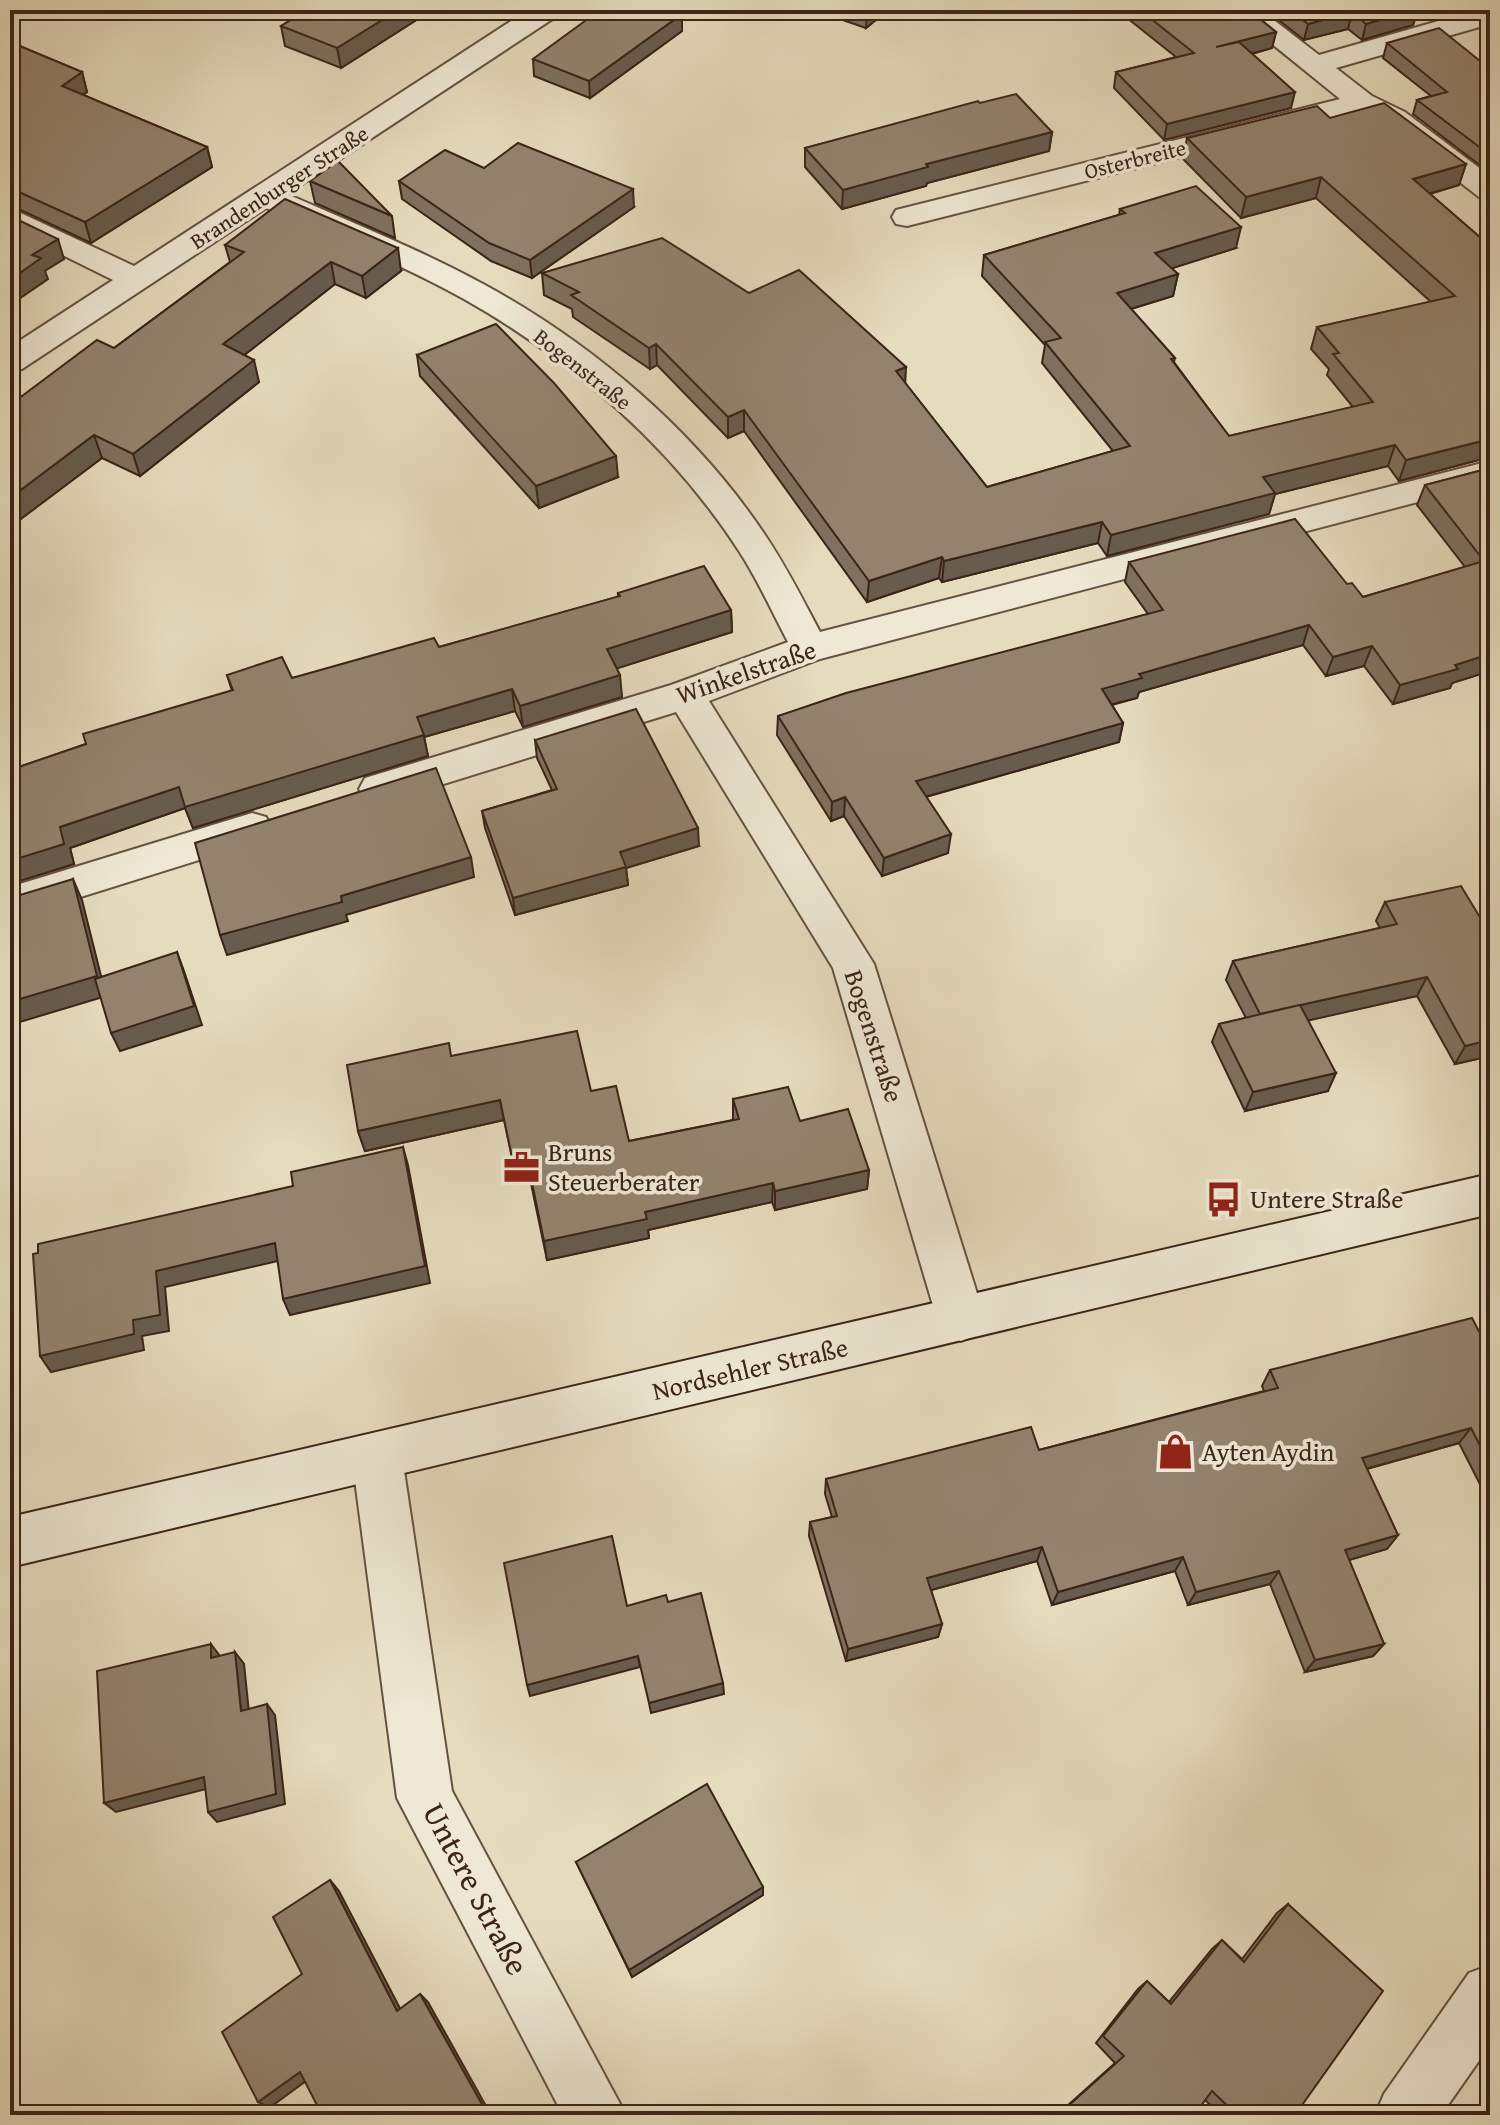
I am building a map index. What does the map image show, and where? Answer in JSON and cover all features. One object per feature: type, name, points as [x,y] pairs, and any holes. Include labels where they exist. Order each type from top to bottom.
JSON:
[{"type":"street","name":"Brandenburger Straße","points":[[10,362],[547,10]]},
{"type":"street","points":[[1244,10],[1362,102],[1395,118],[1490,191]]},
{"type":"street","points":[[1314,65],[1490,15]]},
{"type":"street","name":"Osterbreite","points":[[907,217],[1362,102]]},
{"type":"street","name":"Bogenstraße","points":[[265,196],[383,248],[501,307],[576,361],[666,435],[742,528],[810,648]]},
{"type":"street","points":[[10,217],[137,280]]},
{"type":"street","name":"Winkelstraße","points":[[340,801],[685,695],[810,648],[1490,472]]},
{"type":"street","name":"Bogenstraße","points":[[685,695],[853,964],[961,1319]]},
{"type":"street","points":[[10,903],[280,820]]},
{"type":"street","name":"Nordsehler Straße","points":[[10,1542],[1490,1194]]},
{"type":"street","name":"Untere Straße","points":[[377,1457],[425,1798],[596,2115]]},
{"type":"street","points":[[1405,2115],[1490,1994]]},
{"type":"building","points":[[307,10],[398,10],[337,48],[281,26]]},
{"type":"building","points":[[600,10],[670,10],[682,14],[589,81],[533,59]]},
{"type":"building","points":[[1140,10],[1249,10],[1276,32],[1216,47],[1239,42],[1295,92],[1167,124],[1116,72],[1194,53]]},
{"type":"building","points":[[1290,10],[1414,10],[1366,24],[1352,12],[1308,24]]},
{"type":"building","points":[[1439,28],[1490,69],[1490,155],[1417,100],[1447,92],[1387,43]]},
{"type":"building","points":[[10,42],[82,72],[62,86],[207,147],[85,222],[10,188]]},
{"type":"building","points":[[1016,94],[1052,132],[926,164],[928,167],[843,190],[805,148],[978,101]]},
{"type":"building","points":[[1384,103],[1466,164],[1413,179],[1490,246],[1490,439],[1406,460],[1395,445],[1263,477],[1275,493],[1111,535],[1102,522],[944,561],[942,557],[869,581],[744,410],[728,417],[656,344],[649,348],[571,295],[579,292],[542,273],[662,238],[749,293],[799,270],[906,367],[896,371],[987,487],[1130,446],[1045,342],[1061,338],[984,255],[1125,213],[1120,209],[1196,186],[1241,227],[1155,253],[1178,274],[1117,293],[1175,358],[1171,359],[1229,436],[1373,402],[1333,354],[1339,353],[1317,327],[1455,296],[1321,177],[1246,197],[1187,138],[1317,106],[1330,118]]},
{"type":"building","points":[[518,143],[633,189],[530,260],[489,243],[399,181],[445,150],[484,168]]},
{"type":"building","points":[[338,161],[392,216],[310,181]]},
{"type":"building","points":[[285,199],[398,248],[362,276],[331,262],[223,344],[254,360],[133,454],[94,435],[10,498],[10,405],[97,340],[114,348],[244,252],[225,245]]},
{"type":"building","points":[[10,216],[58,239],[32,255],[41,258],[10,280]]},
{"type":"building","points":[[496,324],[554,383],[616,456],[536,486],[417,355]]},
{"type":"building","points":[[1490,468],[1490,654],[1455,665],[1458,669],[1400,685],[1372,646],[1333,657],[1309,625],[1139,674],[1142,678],[1102,689],[1123,723],[916,781],[951,834],[884,858],[845,797],[832,802],[778,716],[846,693],[1163,610],[1129,562],[1295,519],[1347,584],[1352,583],[1363,597],[1484,561],[1425,485]]},
{"type":"building","points":[[704,566],[731,610],[607,649],[620,675],[520,706],[512,689],[417,717],[424,735],[185,807],[179,787],[60,827],[64,844],[10,861],[10,770],[86,744],[83,734],[233,690],[227,675],[282,657],[292,678],[434,638],[439,647],[620,596],[618,593]]},
{"type":"building","points":[[636,709],[698,828],[620,852],[626,867],[513,898],[482,811],[557,789],[535,740]]},
{"type":"building","points":[[436,768],[471,857],[341,896],[342,902],[220,935],[195,843]]},
{"type":"building","points":[[73,879],[97,976],[10,1002],[10,898]]},
{"type":"building","points":[[1461,886],[1490,934],[1490,1040],[1465,1046],[1427,977],[1260,1014],[1233,961],[1397,924],[1385,902]]},
{"type":"building","points":[[177,952],[194,1006],[111,1033],[95,979]]},
{"type":"building","points":[[1300,1005],[1336,1073],[1253,1092],[1219,1024]]},
{"type":"building","points":[[577,1031],[591,1091],[616,1086],[629,1141],[739,1119],[733,1099],[788,1087],[800,1121],[848,1109],[869,1170],[775,1191],[773,1183],[645,1212],[647,1219],[544,1241],[526,1154],[512,1157],[500,1100],[358,1131],[347,1065],[449,1043],[451,1056]]},
{"type":"building","points":[[403,1147],[425,1266],[283,1299],[275,1243],[156,1271],[160,1315],[133,1320],[134,1334],[40,1356],[33,1254],[38,1253],[38,1244],[293,1186],[291,1172]]},
{"type":"building","points":[[1472,1318],[1482,1337],[1490,1335],[1490,1465],[1471,1428],[1362,1458],[1398,1535],[1345,1550],[1384,1644],[1315,1660],[1279,1571],[1196,1592],[1183,1557],[1058,1592],[1042,1547],[927,1578],[942,1624],[848,1649],[810,1522],[837,1516],[826,1479],[1031,1427],[1039,1450],[1278,1388],[1270,1370]]},
{"type":"building","points":[[612,1536],[627,1606],[666,1595],[668,1602],[701,1593],[723,1683],[649,1703],[638,1656],[527,1685],[504,1563]]},
{"type":"building","points":[[211,1644],[211,1658],[235,1652],[241,1711],[267,1704],[276,1794],[208,1812],[204,1777],[104,1803],[97,1671]]},
{"type":"building","points":[[707,1784],[763,1887],[629,1970],[576,1862]]},
{"type":"building","points":[[330,1880],[397,2011],[420,1994],[488,2115],[322,2115],[300,2072],[258,2102],[222,2032],[302,1974],[273,1917]]},
{"type":"building","points":[[1288,1904],[1383,1991],[1295,2115],[1237,2115],[1212,2091],[1194,2115],[1183,2115],[1174,2107],[1165,2115],[1058,2115],[1124,2056],[1103,2036],[1147,1981],[1171,2004],[1222,1940],[1244,1962]]},
{"type":"place","name":"Bruns Steuerberater","points":[[522,1167]]},
{"type":"place","name":"Untere Straße","points":[[1224,1199]]},
{"type":"place","name":"Ayten Aydin","points":[[1176,1452]]}]
